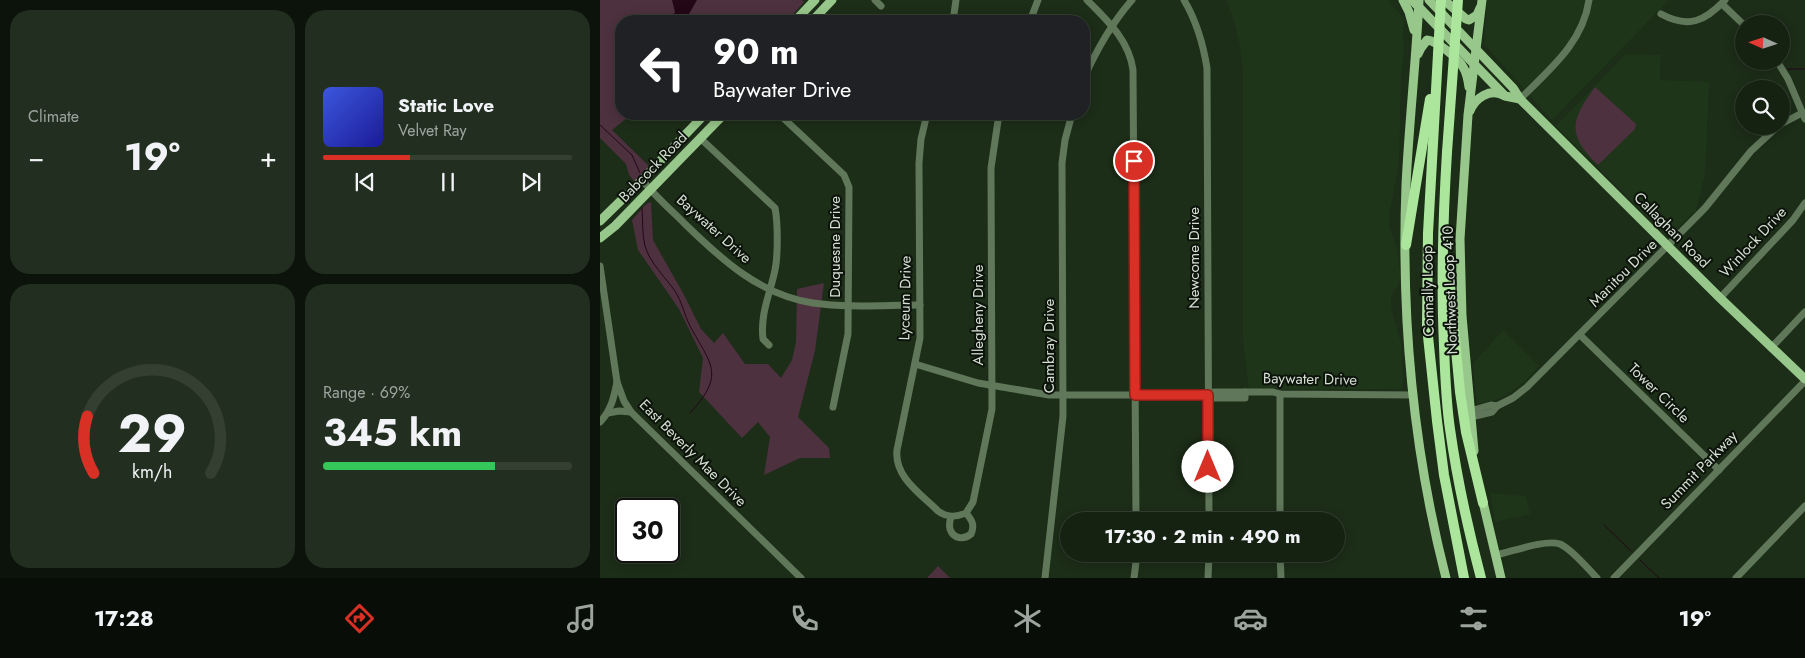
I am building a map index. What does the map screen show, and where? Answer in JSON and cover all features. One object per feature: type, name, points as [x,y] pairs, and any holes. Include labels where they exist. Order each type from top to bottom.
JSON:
[{"type":"highway","name":"Connally Loop","points":[[1443,0],[1438,54],[1428,234],[1427,327],[1444,474],[1464,578]]},
{"type":"highway","name":"Connally Loop","points":[[1458,0],[1442,217],[1443,328],[1451,436],[1470,536],[1481,578]]},
{"type":"highway","points":[[1406,244],[1420,151],[1438,54]]},
{"type":"highway","points":[[1447,152],[1449,285],[1466,432],[1483,503]]},
{"type":"main road","points":[[801,15],[815,0]]},
{"type":"main road","points":[[818,15],[832,0]]},
{"type":"main road","points":[[1403,0],[1413,24],[1416,43]]},
{"type":"main road","points":[[1412,0],[1419,3],[1505,96]]},
{"type":"main road","name":"Callaghan Road","points":[[1429,0],[1513,88],[1520,99],[1805,380]]},
{"type":"main road","points":[[1443,0],[1466,19],[1470,20],[1477,15],[1482,0]]},
{"type":"main road","name":"Northwest Loop 410","points":[[1482,0],[1463,174],[1460,262],[1462,316],[1474,452],[1483,503],[1501,578]]},
{"type":"main road","points":[[1419,3],[1406,184],[1407,314],[1421,464],[1446,578]]},
{"type":"main road","points":[[1415,60],[1427,40],[1433,42],[1454,56],[1463,66],[1471,94]]},
{"type":"main road","points":[[1468,115],[1472,105],[1482,96],[1493,92],[1520,99]]},
{"type":"main road","name":"Babcock Road","points":[[600,221],[699,120]]},
{"type":"main road","points":[[710,120],[714,124]]},
{"type":"main road","name":"Babcock Road","points":[[600,238],[615,226],[718,120]]},
{"type":"street","points":[[875,0],[881,6]]},
{"type":"street","points":[[954,15],[956,0]]},
{"type":"street","points":[[1032,15],[1038,0]]},
{"type":"street","points":[[1087,0],[1111,25],[1128,49],[1133,70],[1136,512]]},
{"type":"street","points":[[1090,65],[1111,25],[1132,0]]},
{"type":"street","name":"Newcome Drive","points":[[1184,0],[1202,38],[1207,68],[1209,512]]},
{"type":"street","points":[[1520,99],[1569,49],[1583,25],[1589,0]]},
{"type":"street","points":[[1661,14],[1678,21],[1691,22],[1707,16],[1723,2],[1735,16]]},
{"type":"street","points":[[1782,70],[1788,79],[1803,116],[1790,121]]},
{"type":"street","name":"Duquesne Drive","points":[[785,120],[844,175],[849,187],[849,305],[846,347],[833,407]]},
{"type":"street","name":"Lyceum Drive","points":[[926,120],[921,138],[919,163],[920,338],[896,463],[903,477],[942,515],[951,516]]},
{"type":"street","name":"Allegheny Drive","points":[[963,514],[973,502],[992,409],[991,168],[998,120]]},
{"type":"street","name":"Cambray Drive","points":[[1045,578],[1061,441],[1063,395],[1062,163],[1064,142],[1070,120]]},
{"type":"street","name":"Manitou Drive","points":[[1470,414],[1492,412],[1497,406],[1520,393],[1580,335],[1721,191],[1761,140],[1767,135]]},
{"type":"street","points":[[700,138],[775,208],[777,222],[776,266],[762,325],[763,339],[769,345]]},
{"type":"street","name":"Baywater Drive","points":[[642,180],[710,249],[733,268],[769,290],[812,303],[920,305]]},
{"type":"street","name":"Winlock Drive","points":[[1720,298],[1793,220],[1805,204]]},
{"type":"street","name":"East Beverly Mae Drive","points":[[600,266],[617,382],[630,412],[801,578]]},
{"type":"street","points":[[1771,348],[1805,312]]},
{"type":"street","name":"Tower Circle","points":[[1580,335],[1719,470]]},
{"type":"street","name":"Baywater Drive","points":[[915,364],[992,386],[1049,395],[1208,395],[1214,398],[1272,392],[1280,394],[1413,394]]},
{"type":"street","name":"Summit Parkway","points":[[1614,578],[1805,380]]},
{"type":"street","points":[[600,422],[608,412],[615,395],[617,382]]},
{"type":"street","points":[[1280,394],[1280,512]]},
{"type":"street","points":[[608,412],[630,412]]},
{"type":"street","points":[[1736,578],[1805,506]]},
{"type":"street","points":[[963,514],[972,521],[971,534],[965,538],[952,534],[949,526],[951,516],[963,514]]},
{"type":"street","points":[[1496,555],[1546,544],[1560,544],[1567,548],[1597,578]]},
{"type":"street","points":[[1134,578],[1136,562]]},
{"type":"street","points":[[1208,578],[1209,562]]},
{"type":"street","points":[[1280,562],[1281,578]]},
{"type":"shaded area","points":[[600,0],[802,0],[804,2],[792,15],[615,15],[615,120],[624,120],[612,130],[650,167],[635,182],[629,175],[626,164],[600,138]]},
{"type":"shaded area","points":[[672,0],[697,0],[688,15],[673,15],[675,12]]},
{"type":"shaded area","points":[[1226,0],[1389,0],[1391,5],[1405,19],[1401,77],[1399,160],[1389,227],[1396,245],[1401,277],[1398,286],[1391,295],[1391,308],[1401,343],[1403,380],[1401,389],[1249,390],[1243,339],[1243,71],[1240,46],[1234,21]]},
{"type":"shaded area","points":[[1487,0],[1669,0],[1552,120],[1484,44]]},
{"type":"shaded area","points":[[1626,54],[1661,55],[1660,80],[1709,82],[1705,174],[1696,210],[1668,237],[1556,126]]},
{"type":"shaded area","points":[[1595,87],[1636,124],[1635,129],[1598,165],[1581,145],[1576,128],[1581,109]]},
{"type":"shaded area","points":[[651,202],[653,240],[701,329],[714,343],[723,333],[745,364],[768,364],[781,378],[792,360],[796,342],[797,289],[824,283],[815,351],[798,417],[829,448],[830,458],[800,458],[764,475],[770,437],[758,422],[742,438],[699,392],[703,358],[679,309],[638,250],[632,220],[646,204]]},
{"type":"shaded area","points":[[1503,330],[1539,366],[1523,383],[1506,395],[1492,401],[1477,404],[1473,364]]},
{"type":"shaded area","points":[[1490,493],[1526,496],[1530,514],[1495,522]]},
{"type":"shaded area","points":[[938,566],[950,578],[927,578]]},
{"type":"waterway","points":[[1790,69],[1805,69]]},
{"type":"waterway","points":[[600,125],[632,155],[640,173]]},
{"type":"waterway","points":[[642,208],[643,237],[647,252],[675,291],[688,322],[709,360],[711,379],[708,388],[690,413]]},
{"type":"waterway","points":[[1604,525],[1631,551]]},
{"type":"waterway","points":[[1640,560],[1659,578]]},
{"type":"route","points":[[1134,161],[1135,395],[1208,395],[1208,467]]}]
